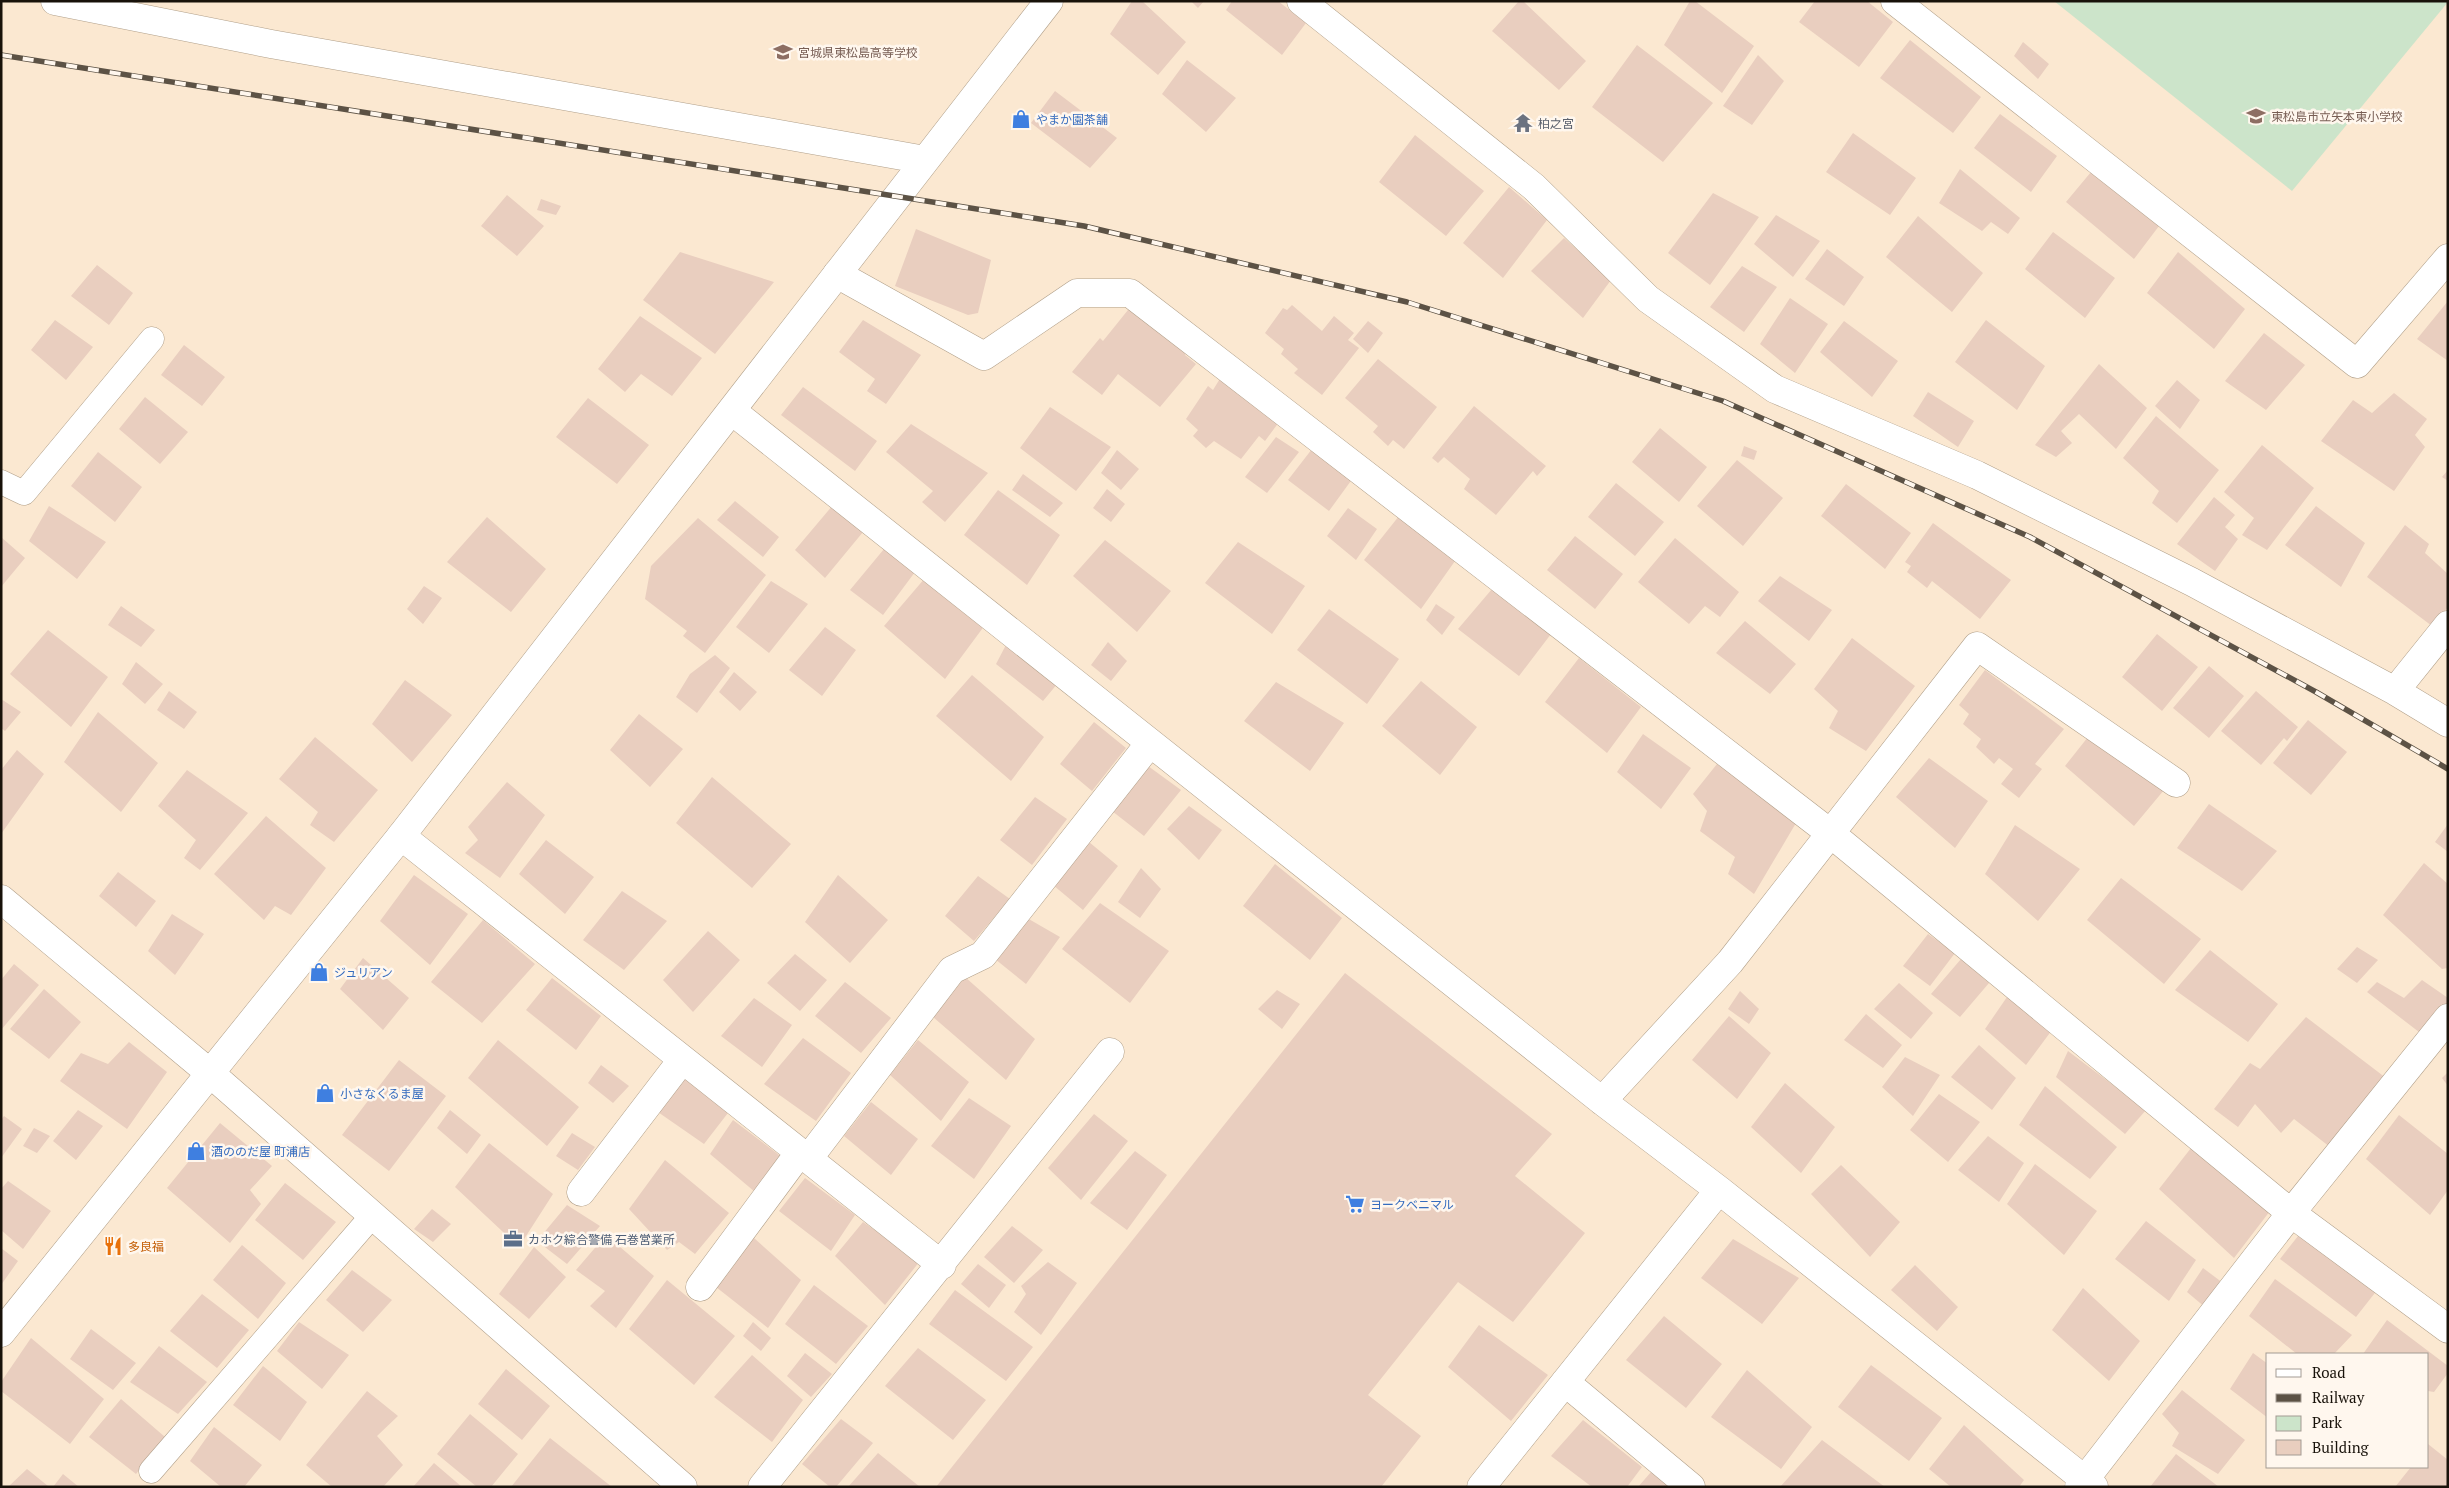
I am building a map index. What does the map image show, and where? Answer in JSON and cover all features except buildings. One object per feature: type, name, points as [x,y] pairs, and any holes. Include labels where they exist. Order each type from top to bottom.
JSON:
[{"type":"street","points":[[55,1],[271,44],[925,160]]},
{"type":"street","points":[[1,1333],[401,836],[1049,1]]},
{"type":"street","points":[[1301,1],[1534,187],[1648,299],[1775,389],[1978,475],[2192,582],[2394,691],[2448,723]]},
{"type":"street","points":[[1895,1],[2357,364],[2447,261]]},
{"type":"street","points":[[837,274],[984,356],[1077,293],[1130,293],[1830,833],[2291,1213],[2448,1329]]},
{"type":"street","points":[[732,411],[1602,1101],[1719,1190],[2085,1484],[2291,1213],[2448,1018]]},
{"type":"street","points":[[2394,691],[2448,625]]},
{"type":"street","points":[[1602,1101],[1730,962],[1977,646],[2176,784]]},
{"type":"street","points":[[700,1287],[952,970],[983,954],[1150,743]]},
{"type":"street","points":[[401,836],[942,1265]]},
{"type":"street","points":[[1,899],[211,1074],[683,1487]]},
{"type":"street","points":[[762,1487],[942,1265],[1110,1052]]},
{"type":"street","points":[[581,1192],[682,1060]]},
{"type":"street","points":[[1481,1487],[1719,1190]]},
{"type":"street","points":[[1565,1382],[1691,1487]]},
{"type":"lane","points":[[1,482],[24,493],[152,339]]},
{"type":"lane","points":[[151,1472],[372,1216]]},
{"type":"green space","points":[[2054,1],[2448,1],[2448,2],[2292,191]]},
{"type":"railway","points":[[1,55],[1084,226],[1407,302],[1723,401],[2030,537],[2316,692],[2448,769]]},
{"type":"place","name":"宮城県東松島高等学校","points":[[783,52]]},
{"type":"place","name":"東松島市立矢本東小学校","points":[[2256,116]]},
{"type":"place","name":"やまか園茶舗","points":[[1021,119]]},
{"type":"place","name":"柏之宮","points":[[1523,123]]},
{"type":"place","name":"ジュリアン","points":[[319,972]]},
{"type":"place","name":"小さなくるま屋","points":[[325,1093]]},
{"type":"place","name":"酒ののだ屋 町浦店","points":[[196,1151]]},
{"type":"place","name":"ヨークベニマル","points":[[1355,1204]]},
{"type":"place","name":"カホク綜合警備 石巻営業所","points":[[513,1239]]},
{"type":"place","name":"多良福","points":[[113,1246]]}]
